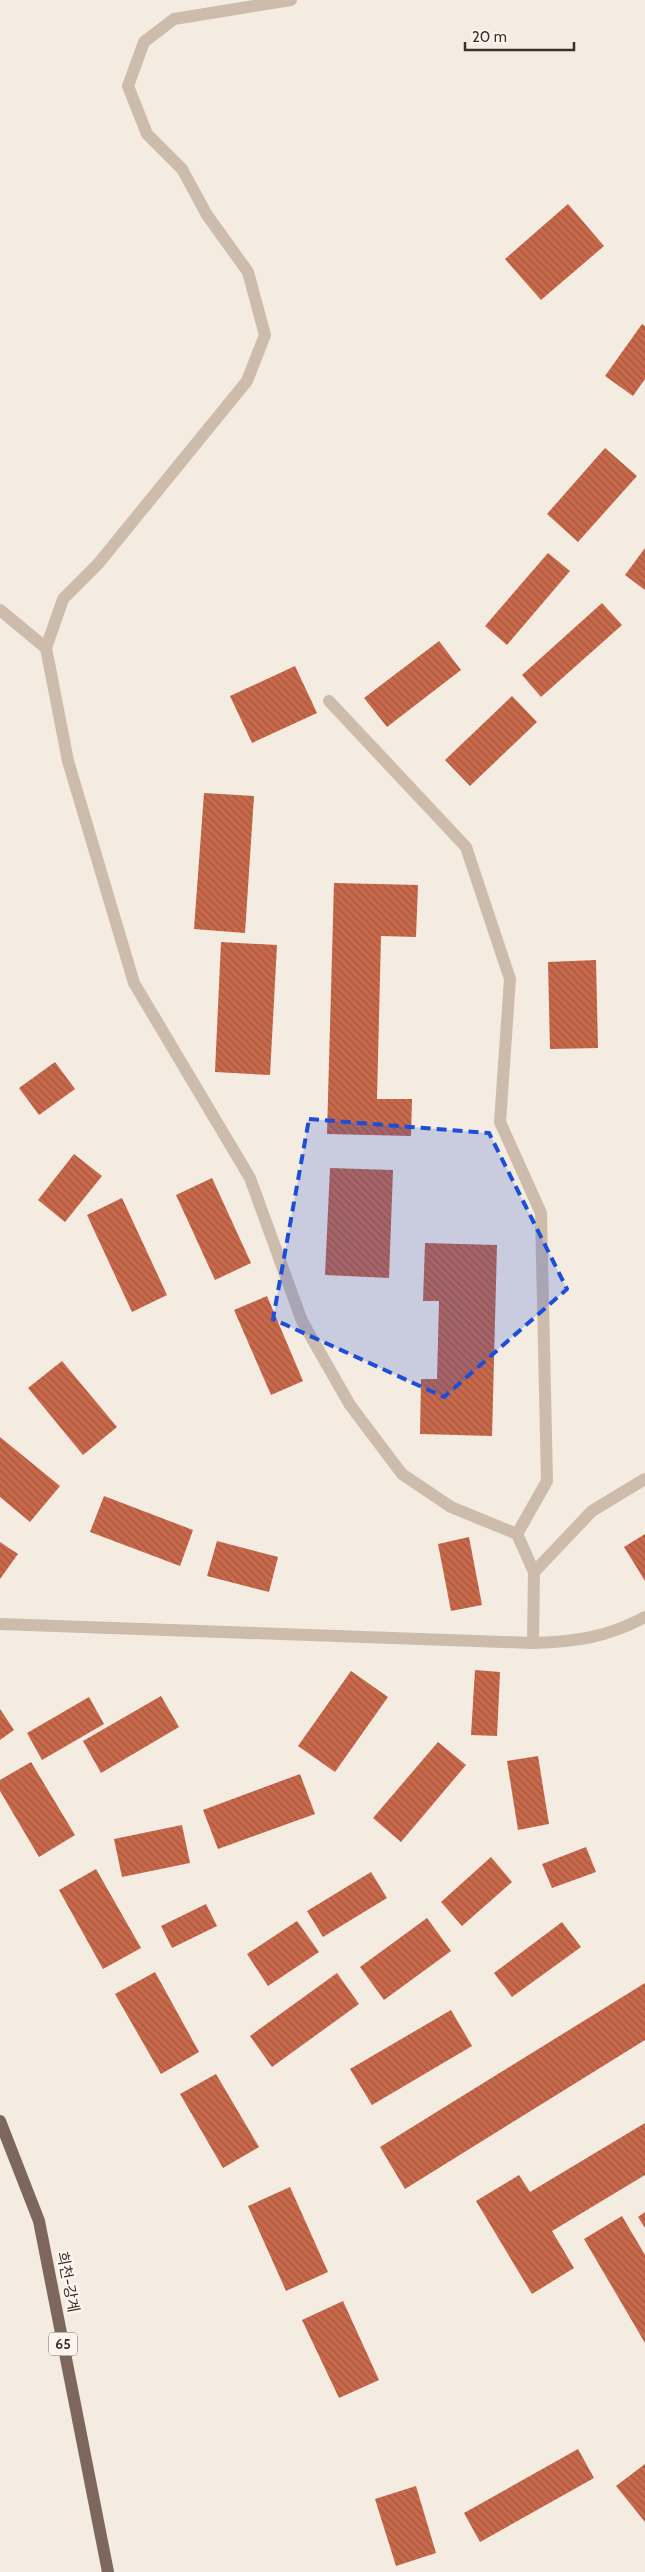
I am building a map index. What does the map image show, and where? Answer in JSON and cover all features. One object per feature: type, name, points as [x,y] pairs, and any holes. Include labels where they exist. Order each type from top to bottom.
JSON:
[{"type":"main road","name":"희천-강계","points":[[0,2121],[39,2221],[108,2572]]},
{"type":"street","points":[[291,0],[174,20],[144,42],[128,86],[147,134],[182,169],[207,215],[248,272],[264,335],[247,381],[242,388],[98,564],[63,600],[46,648],[68,761],[134,983],[250,1178],[302,1321],[350,1405],[402,1474],[451,1507],[517,1534],[534,1572],[533,1643]]},
{"type":"street","points":[[0,610],[46,648]]},
{"type":"street","points":[[328,701],[466,847],[510,979],[500,1122],[541,1212],[547,1481],[517,1534]]},
{"type":"street","points":[[534,1572],[592,1511],[645,1479]]},
{"type":"street","points":[[0,1624],[533,1643],[575,1642],[629,1626],[645,1617]]},
{"type":"highlighted area","points":[[309,1119],[489,1133],[567,1289],[444,1397],[273,1319]]},
{"type":"building","points":[[568,204],[604,246],[541,300],[505,259]]},
{"type":"building","points":[[642,324],[645,326],[645,379],[633,396],[605,376]]},
{"type":"building","points":[[605,448],[637,476],[578,542],[547,514]]},
{"type":"building","points":[[645,548],[645,590],[625,575]]},
{"type":"building","points":[[548,553],[570,571],[507,645],[485,626]]},
{"type":"building","points":[[602,603],[622,625],[541,697],[522,675]]},
{"type":"building","points":[[439,641],[461,670],[387,727],[364,698]]},
{"type":"building","points":[[295,666],[317,713],[252,743],[230,696]]},
{"type":"building","points":[[512,696],[537,722],[470,786],[445,760]]},
{"type":"building","points":[[204,793],[254,796],[245,933],[194,929]]},
{"type":"building","points":[[334,883],[418,885],[416,937],[381,936],[377,1099],[412,1099],[411,1136],[327,1134]]},
{"type":"building","points":[[221,942],[277,945],[270,1075],[215,1072]]},
{"type":"building","points":[[596,960],[598,1048],[550,1049],[548,962]]},
{"type":"building","points":[[55,1062],[75,1089],[39,1115],[19,1088]]},
{"type":"building","points":[[74,1154],[102,1176],[65,1222],[38,1200]]},
{"type":"building","points":[[330,1168],[393,1170],[389,1278],[325,1275]]},
{"type":"building","points":[[212,1178],[251,1263],[215,1280],[176,1195]]},
{"type":"building","points":[[122,1198],[167,1295],[132,1312],[87,1215]]},
{"type":"building","points":[[425,1243],[497,1245],[492,1436],[420,1434],[421,1379],[437,1379],[439,1301],[423,1301]]},
{"type":"building","points":[[267,1296],[303,1381],[271,1395],[234,1310]]},
{"type":"building","points":[[62,1361],[117,1427],[83,1455],[28,1388]]},
{"type":"building","points":[[0,1437],[60,1486],[30,1522],[0,1497]]},
{"type":"building","points":[[104,1496],[193,1530],[180,1566],[90,1532]]},
{"type":"building","points":[[645,1534],[645,1581],[624,1547]]},
{"type":"building","points":[[469,1537],[482,1605],[451,1611],[438,1544]]},
{"type":"building","points":[[217,1541],[278,1557],[269,1592],[207,1576]]},
{"type":"building","points":[[0,1542],[18,1554],[0,1579]]},
{"type":"building","points":[[475,1670],[500,1672],[497,1736],[471,1735]]},
{"type":"building","points":[[351,1671],[388,1697],[335,1772],[298,1746]]},
{"type":"building","points":[[161,1696],[179,1727],[101,1773],[83,1741]]},
{"type":"building","points":[[89,1697],[104,1724],[42,1760],[27,1733]]},
{"type":"building","points":[[0,1709],[14,1730],[0,1740]]},
{"type":"building","points":[[438,1742],[466,1765],[401,1842],[373,1818]]},
{"type":"building","points":[[538,1756],[549,1824],[518,1830],[507,1761]]},
{"type":"building","points":[[31,1762],[75,1835],[39,1857],[0,1791],[0,1780]]},
{"type":"building","points":[[300,1774],[315,1814],[218,1849],[203,1810]]},
{"type":"building","points":[[182,1825],[190,1863],[122,1877],[114,1839]]},
{"type":"building","points":[[586,1847],[596,1872],[552,1888],[542,1864]]},
{"type":"building","points":[[491,1857],[512,1882],[462,1926],[441,1902]]},
{"type":"building","points":[[96,1869],[141,1948],[103,1969],[59,1890]]},
{"type":"building","points":[[371,1872],[387,1898],[323,1937],[307,1911]]},
{"type":"building","points":[[206,1904],[217,1926],[172,1948],[161,1926]]},
{"type":"building","points":[[427,1918],[451,1951],[384,2000],[360,1967]]},
{"type":"building","points":[[297,1921],[319,1952],[268,1986],[247,1954]]},
{"type":"building","points":[[562,1922],[581,1947],[512,1997],[494,1973]]},
{"type":"building","points":[[155,1972],[199,2052],[161,2074],[115,1994]]},
{"type":"building","points":[[337,1973],[359,2004],[272,2067],[250,2036]]},
{"type":"building","points":[[645,1983],[645,2040],[405,2189],[380,2147]]},
{"type":"building","points":[[451,2010],[472,2046],[372,2105],[350,2069]]},
{"type":"building","points":[[216,2074],[259,2147],[223,2168],[180,2094]]},
{"type":"building","points":[[645,2123],[645,2175],[552,2231],[574,2268],[532,2294],[476,2201],[519,2175],[530,2192]]},
{"type":"building","points":[[290,2187],[328,2272],[286,2291],[248,2206]]},
{"type":"building","points":[[645,2212],[645,2228],[638,2217]]},
{"type":"building","points":[[622,2216],[645,2255],[645,2343],[584,2239]]},
{"type":"building","points":[[343,2301],[379,2380],[339,2398],[302,2320]]},
{"type":"building","points":[[578,2449],[594,2478],[480,2542],[464,2513]]},
{"type":"building","points":[[645,2464],[645,2522],[616,2486]]},
{"type":"building","points":[[416,2486],[436,2553],[396,2566],[375,2499]]}]
